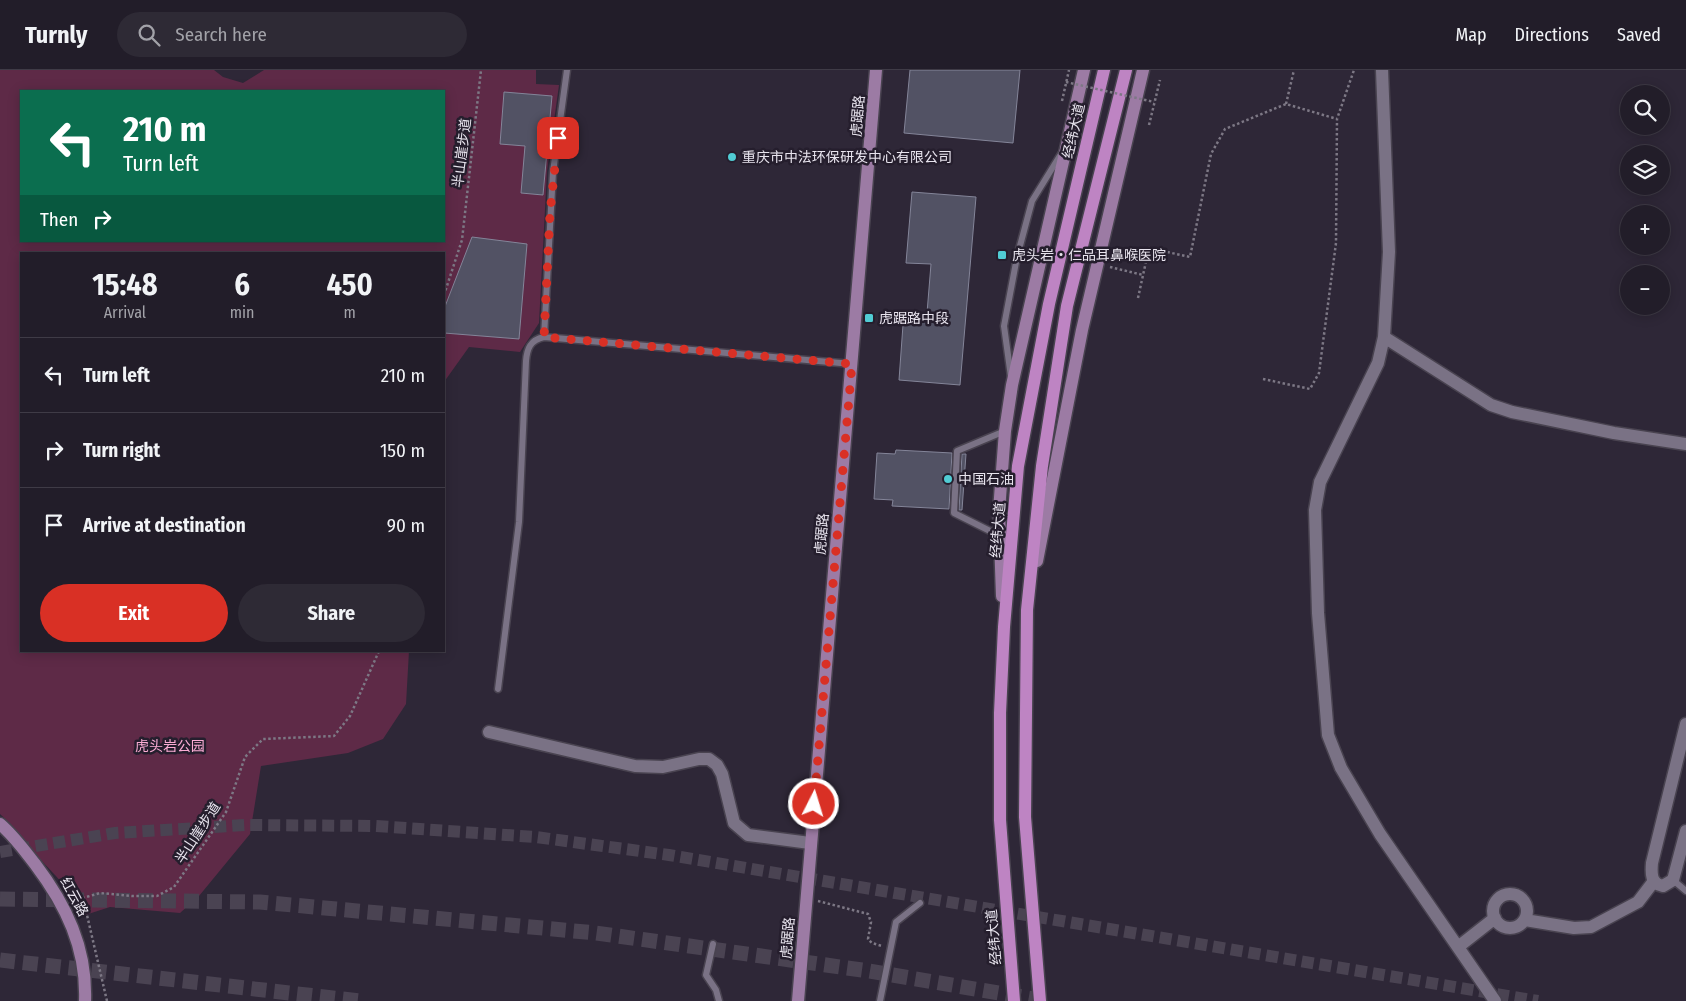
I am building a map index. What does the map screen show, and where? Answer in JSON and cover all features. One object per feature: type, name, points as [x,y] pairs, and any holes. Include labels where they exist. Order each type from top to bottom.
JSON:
[{"type":"main road","name":"经纬大道","points":[[1014,1001],[1000,820],[1000,713],[1004,627],[1018,466],[1026,415],[1049,304],[1104,70]]},
{"type":"main road","points":[[1040,1001],[1025,817],[1027,610],[1042,466],[1067,306],[1126,70]]},
{"type":"street","name":"虎踞路","points":[[798,1001],[876,70]]},
{"type":"street","points":[[1004,627],[1000,485],[1005,430],[1012,386],[1084,70]]},
{"type":"street","points":[[1027,610],[1082,330],[1143,70]]},
{"type":"street","points":[[1382,70],[1389,252],[1384,337],[1378,363],[1320,482],[1315,510],[1318,613],[1328,735],[1341,768],[1375,826],[1495,1001]]},
{"type":"street","points":[[1384,337],[1491,405],[1512,412],[1558,422],[1686,444]]},
{"type":"street","points":[[1686,724],[1652,863],[1651,873],[1654,881],[1663,886],[1673,880],[1686,831]]},
{"type":"street","points":[[489,732],[635,766],[663,767],[699,758],[709,759],[717,765],[722,774],[734,823],[740,830],[748,835],[810,842]]},
{"type":"street","name":"红云路","points":[[0,824],[12,834],[52,887],[64,907],[76,934],[83,962],[85,1001]]},
{"type":"street","points":[[1524,920],[1574,928],[1591,927],[1638,902],[1654,881]]},
{"type":"street","points":[[1511,894],[1517,895],[1525,903],[1527,908],[1524,920],[1517,926],[1507,928],[1498,923],[1495,918],[1494,907],[1500,897],[1511,894]]},
{"type":"street","points":[[1458,947],[1495,918]]},
{"type":"lane","points":[[544,337],[553,172],[567,70]]},
{"type":"lane","points":[[1012,386],[1004,326],[1019,249],[1032,201],[1066,147]]},
{"type":"lane","points":[[498,688],[519,522],[527,351],[531,343],[544,337],[852,364]]},
{"type":"lane","points":[[1000,536],[954,513],[957,451],[1005,430]]},
{"type":"lane","points":[[1673,880],[1686,891]]},
{"type":"lane","points":[[880,1001],[896,922],[920,903]]},
{"type":"lane","points":[[713,944],[706,975],[716,990],[719,1001]]},
{"type":"path","name":"半山崖步道","points":[[445,292],[462,240],[481,70]]},
{"type":"path","points":[[1061,105],[1069,70]]},
{"type":"path","points":[[1286,104],[1294,70]]},
{"type":"path","points":[[1263,379],[1310,388],[1319,373],[1336,243],[1337,119],[1354,70]]},
{"type":"path","points":[[1149,125],[1160,80]]},
{"type":"path","points":[[1066,82],[1154,102]]},
{"type":"path","points":[[1138,298],[1149,248],[1190,257],[1211,154],[1225,129],[1286,104],[1337,119]]},
{"type":"path","points":[[1109,267],[1143,275]]},
{"type":"path","name":"半山崖步道","points":[[107,1001],[83,898],[100,892],[132,896],[157,896],[174,887],[226,812],[245,757],[263,739],[334,736],[350,716],[378,652]]},
{"type":"path","points":[[806,897],[868,914],[871,922],[868,939],[872,943],[890,949]]},
{"type":"green space","name":"虎头岩公园","points":[[0,70],[214,70],[223,77],[243,83],[264,70],[536,70],[536,84],[559,85],[547,171],[539,323],[520,352],[469,347],[445,381],[445,252],[20,252],[20,652],[409,652],[406,704],[383,739],[348,753],[261,766],[250,834],[199,896],[180,913],[110,907],[82,916],[69,891],[0,814]]},
{"type":"building","points":[[910,70],[1020,70],[1013,143],[904,133]]},
{"type":"building","points":[[504,92],[552,96],[543,195],[521,193],[525,146],[500,144]]},
{"type":"building","points":[[912,192],[976,197],[960,385],[899,380],[904,311],[927,313],[931,264],[906,263]]},
{"type":"building","points":[[472,237],[527,244],[519,339],[445,333],[445,306]]},
{"type":"building","points":[[896,450],[952,453],[949,509],[892,506],[893,500],[874,499],[877,453],[895,454]]},
{"type":"building","points":[[962,454],[966,454],[962,510],[959,510]]},
{"type":"tunnel","points":[[0,852],[115,833],[246,825],[376,826],[536,837],[669,855],[1538,1001]]},
{"type":"tunnel","points":[[0,899],[260,902],[596,933],[869,971],[1046,1001]]},
{"type":"tunnel","points":[[0,960],[360,1001]]},
{"type":"place","name":"重庆市中法环保研发中心有限公司","points":[[732,157]]},
{"type":"place","name":"虎头岩‧仁品耳鼻喉医院","points":[[1002,255]]},
{"type":"place","name":"虎踞路中段","points":[[869,318]]},
{"type":"place","name":"中国石油","points":[[948,479]]},
{"type":"route","points":[[558,138],[550,213],[544,337],[852,364],[814,804]]}]
